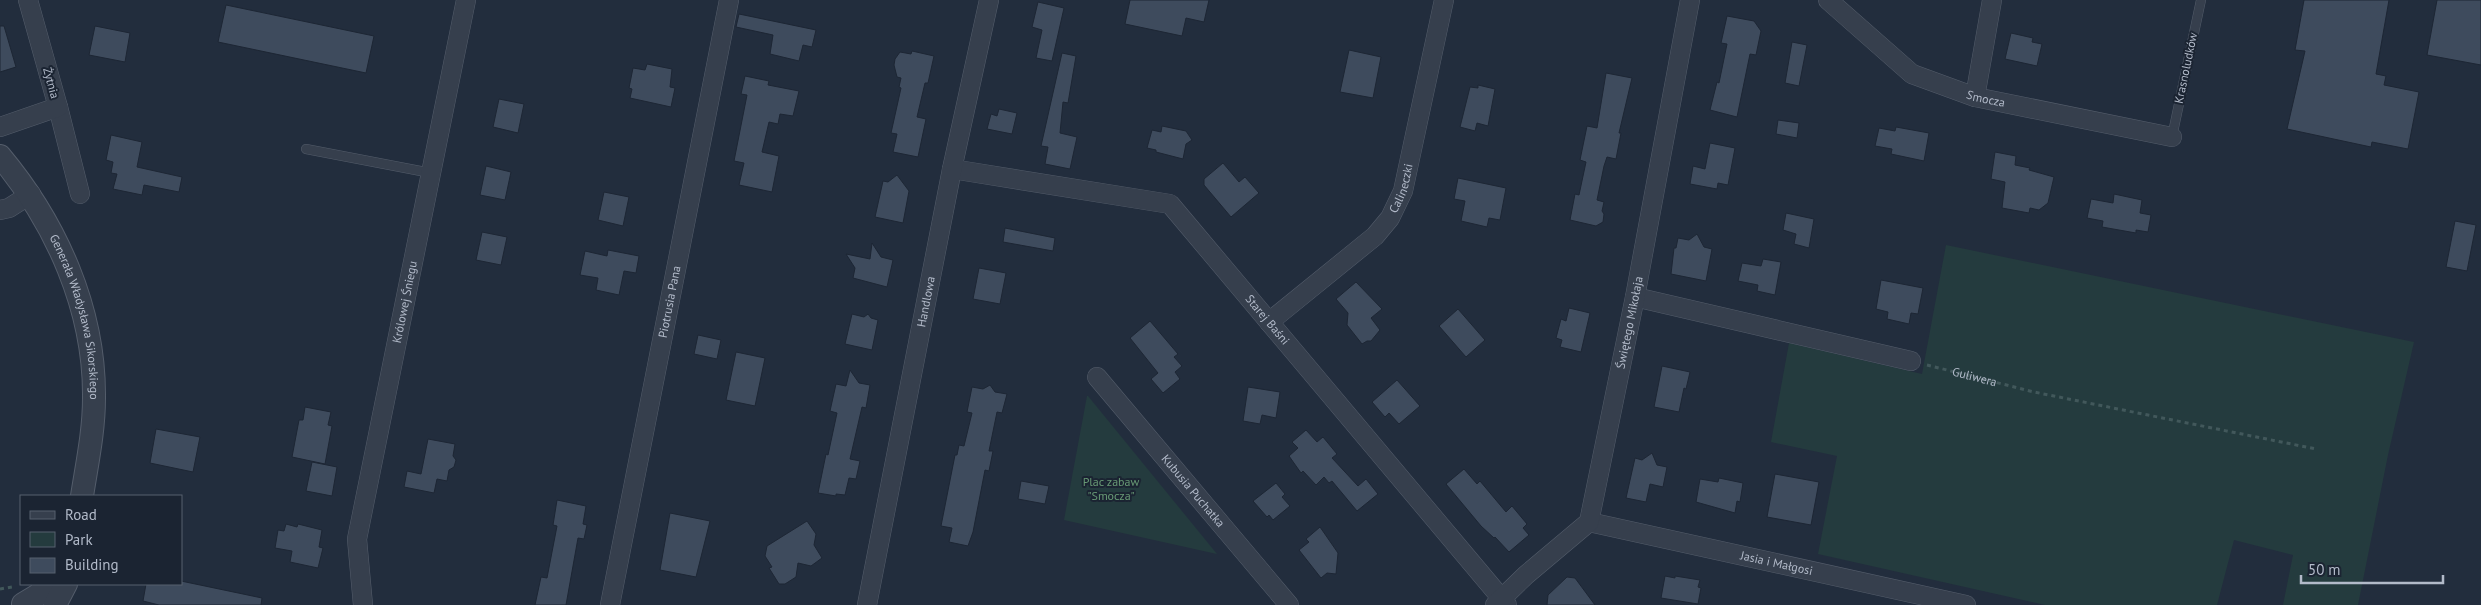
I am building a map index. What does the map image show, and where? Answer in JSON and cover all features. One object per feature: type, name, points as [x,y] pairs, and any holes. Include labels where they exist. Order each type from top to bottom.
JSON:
[{"type":"street","name":"Żytnia","points":[[0,126],[58,107],[28,0]]},
{"type":"street","name":"Królowej Śniegu","points":[[363,605],[357,539],[466,0]]},
{"type":"street","name":"Piotrusia Pana","points":[[610,605],[729,0]]},
{"type":"street","name":"Handlowa","points":[[867,605],[952,170],[989,0]]},
{"type":"street","name":"Calineczki","points":[[1269,322],[1375,236],[1390,218],[1403,191],[1444,0]]},
{"type":"street","name":"Świętego Mikołaja","points":[[1589,522],[1635,297],[1690,0]]},
{"type":"street","name":"Smocza","points":[[1828,0],[1912,74],[1975,97],[2172,136]]},
{"type":"street","points":[[1975,97],[1992,0]]},
{"type":"street","points":[[58,107],[80,194]]},
{"type":"street","name":"Generała Władysława Sikorskiego","points":[[0,156],[30,194],[59,245],[78,299],[87,334],[94,376],[94,416],[82,495]]},
{"type":"street","name":"Starej Baśni","points":[[952,170],[1170,204],[1501,603]]},
{"type":"street","points":[[0,210],[9,208],[30,194]]},
{"type":"street","points":[[1635,297],[1912,361]]},
{"type":"street","name":"Kubusia Puchatka","points":[[1097,377],[1289,605]]},
{"type":"street","points":[[1501,603],[1526,575],[1589,522]]},
{"type":"street","name":"Jasia i Małgosi","points":[[1589,522],[1966,605]]},
{"type":"street","points":[[18,605],[38,595],[47,585]]},
{"type":"street","points":[[55,605],[65,585]]},
{"type":"lane","name":"Krasnoludków","points":[[2172,136],[2201,0]]},
{"type":"lane","points":[[306,149],[431,173]]},
{"type":"path","name":"Guliwera","points":[[1912,361],[2034,392],[2316,449]]},
{"type":"green space","points":[[1946,245],[2414,342],[2388,455],[2358,605],[2283,605],[2293,555],[2234,540],[2217,605],[2045,605],[1818,554],[1837,456],[1771,442],[1789,343],[1922,374]]},
{"type":"green space","name":"Plac zabaw \"Smocza\"","points":[[1088,396],[1217,554],[1064,520]]},
{"type":"building","points":[[1130,0],[1209,0],[1204,22],[1186,18],[1182,36],[1125,24]]},
{"type":"building","points":[[2304,0],[2389,0],[2376,74],[2386,76],[2384,85],[2419,92],[2408,149],[2372,142],[2371,147],[2287,129],[2305,51],[2295,50]]},
{"type":"building","points":[[2437,0],[2481,0],[2481,65],[2427,55]]},
{"type":"building","points":[[1038,2],[1064,8],[1052,61],[1036,58],[1042,30],[1032,27]]},
{"type":"building","points":[[226,5],[374,36],[366,73],[218,42]]},
{"type":"building","points":[[739,14],[816,30],[812,47],[803,45],[799,61],[770,54],[773,35],[736,27]]},
{"type":"building","points":[[1727,16],[1754,21],[1761,31],[1756,55],[1750,54],[1737,117],[1710,110],[1717,82],[1719,83],[1727,44],[1721,43]]},
{"type":"building","points":[[0,26],[4,26],[16,67],[0,72]]},
{"type":"building","points":[[95,26],[130,33],[125,62],[89,55]]},
{"type":"building","points":[[2011,33],[2033,38],[2032,42],[2042,44],[2037,66],[2005,59]]},
{"type":"building","points":[[1792,42],[1807,45],[1799,86],[1785,83]]},
{"type":"building","points":[[1349,50],[1381,57],[1373,98],[1340,92]]},
{"type":"building","points":[[912,51],[934,56],[917,117],[926,119],[918,157],[893,152],[897,134],[891,133],[901,88],[899,87],[901,78],[897,77],[894,65],[895,59],[900,52],[911,54]]},
{"type":"building","points":[[1062,53],[1076,56],[1068,103],[1063,102],[1060,133],[1077,137],[1070,169],[1045,164],[1048,147],[1041,146]]},
{"type":"building","points":[[647,64],[672,69],[670,87],[675,88],[671,107],[630,98],[632,89],[629,88],[633,68],[645,70]]},
{"type":"building","points":[[1606,73],[1632,78],[1619,133],[1621,133],[1616,159],[1607,157],[1604,166],[1597,200],[1604,202],[1602,211],[1604,214],[1603,222],[1596,226],[1570,220],[1575,194],[1579,195],[1586,162],[1580,160],[1587,126],[1597,128]]},
{"type":"building","points":[[745,76],[769,81],[768,85],[799,91],[793,116],[780,114],[778,124],[769,122],[762,152],[779,156],[772,192],[739,185],[744,163],[734,161],[747,95],[741,94]]},
{"type":"building","points":[[1478,85],[1495,89],[1488,126],[1477,123],[1475,131],[1460,127],[1470,87],[1478,88]]},
{"type":"building","points":[[499,99],[524,104],[518,133],[493,127]]},
{"type":"building","points":[[999,109],[1017,113],[1012,134],[987,129],[991,114],[997,116]]},
{"type":"building","points":[[1778,120],[1799,123],[1797,138],[1776,134]]},
{"type":"building","points":[[1162,126],[1186,131],[1192,140],[1186,144],[1183,159],[1147,148],[1152,130],[1161,132]]},
{"type":"building","points":[[1896,127],[1929,133],[1924,161],[1891,154],[1892,149],[1875,146],[1879,128],[1895,131]]},
{"type":"building","points":[[111,135],[142,142],[137,167],[182,177],[179,192],[144,185],[142,195],[113,189],[117,174],[111,173],[113,162],[106,160]]},
{"type":"building","points":[[1710,143],[1735,148],[1728,185],[1718,183],[1717,189],[1690,184],[1693,166],[1705,169]]},
{"type":"building","points":[[1995,152],[2016,156],[2015,165],[2030,168],[2029,170],[2054,177],[2048,203],[2039,210],[2030,208],[2029,213],[2002,208],[2005,182],[1991,179]]},
{"type":"building","points":[[1223,163],[1239,182],[1245,177],[1259,193],[1231,217],[1204,185],[1204,179]]},
{"type":"building","points":[[486,166],[511,172],[505,200],[480,195]]},
{"type":"building","points":[[897,175],[909,191],[903,223],[875,217],[883,181],[888,182]]},
{"type":"building","points":[[1458,178],[1506,188],[1500,220],[1489,218],[1487,227],[1461,221],[1465,201],[1454,199]]},
{"type":"building","points":[[604,192],[629,197],[623,226],[598,220]]},
{"type":"building","points":[[2114,194],[2142,200],[2140,213],[2151,215],[2148,232],[2136,230],[2136,233],[2102,227],[2103,221],[2087,218],[2091,199],[2113,203]]},
{"type":"building","points":[[1786,213],[1814,219],[1809,248],[1794,244],[1796,234],[1783,230]]},
{"type":"building","points":[[2455,221],[2476,225],[2467,271],[2446,267]]},
{"type":"building","points":[[1005,228],[1055,238],[1053,251],[1003,242]]},
{"type":"building","points":[[482,232],[507,237],[501,265],[476,260]]},
{"type":"building","points":[[1697,234],[1704,247],[1712,249],[1706,281],[1671,274],[1674,248],[1676,248],[1678,238],[1689,240]]},
{"type":"building","points":[[872,243],[881,257],[893,260],[887,287],[853,278],[855,268],[846,254],[870,259]]},
{"type":"building","points":[[608,250],[639,256],[636,273],[624,271],[619,295],[596,290],[598,278],[580,275],[585,251],[607,256]]},
{"type":"building","points":[[1763,259],[1781,262],[1775,295],[1757,291],[1758,285],[1738,281],[1742,263],[1761,266]]},
{"type":"building","points":[[979,268],[1006,273],[1000,304],[973,299]]},
{"type":"building","points":[[1881,280],[1923,288],[1918,314],[1911,313],[1909,324],[1887,319],[1888,312],[1876,309]]},
{"type":"building","points":[[1356,282],[1382,309],[1371,318],[1380,330],[1371,341],[1362,344],[1347,325],[1348,313],[1336,299]]},
{"type":"building","points":[[1569,308],[1590,313],[1581,352],[1560,347],[1562,340],[1556,338],[1561,319],[1566,321]]},
{"type":"building","points":[[1458,309],[1485,340],[1466,357],[1439,326]]},
{"type":"building","points":[[852,314],[864,317],[868,314],[871,318],[878,320],[872,350],[845,344]]},
{"type":"building","points":[[1150,321],[1178,354],[1174,357],[1182,366],[1175,372],[1180,379],[1163,393],[1151,379],[1158,373],[1130,338]]},
{"type":"building","points":[[698,335],[721,340],[717,359],[694,354]]},
{"type":"building","points":[[736,352],[765,358],[755,406],[726,400]]},
{"type":"building","points":[[1662,366],[1690,372],[1686,389],[1684,388],[1679,412],[1654,407]]},
{"type":"building","points":[[850,370],[859,383],[870,385],[866,408],[862,407],[850,459],[860,461],[856,479],[849,478],[845,495],[836,494],[836,496],[818,493],[837,413],[830,411],[836,384],[846,386]]},
{"type":"building","points":[[1397,380],[1420,406],[1399,424],[1389,413],[1385,417],[1372,402]]},
{"type":"building","points":[[990,385],[995,392],[1007,394],[1002,413],[997,412],[989,451],[993,451],[989,471],[985,470],[973,532],[968,546],[949,542],[952,528],[941,526],[955,455],[957,455],[959,445],[964,446],[972,413],[967,412],[972,387],[983,389]]},
{"type":"building","points":[[1248,387],[1280,392],[1276,418],[1262,415],[1260,424],[1243,421]]},
{"type":"building","points":[[305,407],[331,412],[328,425],[332,426],[325,464],[292,457],[299,420],[303,420]]},
{"type":"building","points":[[156,429],[200,437],[193,472],[150,463]]},
{"type":"building","points":[[1306,430],[1317,442],[1323,437],[1337,454],[1332,458],[1358,486],[1366,479],[1378,494],[1357,511],[1332,481],[1329,483],[1324,477],[1316,485],[1303,471],[1301,473],[1289,456],[1298,448],[1292,442]]},
{"type":"building","points":[[428,439],[455,444],[453,456],[456,460],[454,467],[449,470],[447,481],[437,479],[434,493],[404,487],[407,471],[421,474]]},
{"type":"building","points":[[1652,453],[1657,465],[1667,467],[1663,487],[1650,484],[1646,502],[1626,498],[1635,458],[1642,460]]},
{"type":"building","points":[[312,462],[337,467],[332,496],[306,491]]},
{"type":"building","points":[[1464,469],[1477,484],[1480,481],[1506,512],[1512,506],[1527,524],[1523,528],[1529,535],[1509,552],[1481,526],[1446,484]]},
{"type":"building","points":[[1775,474],[1819,482],[1811,525],[1767,517]]},
{"type":"building","points":[[1719,478],[1743,483],[1740,502],[1737,501],[1735,513],[1696,502],[1700,479],[1718,482]]},
{"type":"building","points":[[1021,481],[1049,486],[1045,504],[1018,499]]},
{"type":"building","points":[[1276,483],[1285,494],[1282,497],[1290,506],[1273,520],[1269,515],[1267,517],[1253,501]]},
{"type":"building","points":[[557,500],[586,506],[583,524],[587,525],[584,539],[578,538],[566,605],[535,605],[541,577],[547,578],[557,526],[553,525]]},
{"type":"building","points":[[670,513],[710,521],[696,577],[660,570]]},
{"type":"building","points":[[807,521],[816,534],[814,545],[822,558],[811,566],[798,563],[796,577],[785,584],[779,584],[769,568],[772,567],[765,556],[767,546]]},
{"type":"building","points":[[286,524],[297,527],[298,524],[322,530],[319,547],[323,548],[318,568],[290,562],[292,551],[275,548],[278,530],[284,531]]},
{"type":"building","points":[[1320,527],[1338,553],[1336,574],[1327,573],[1321,578],[1299,550],[1309,542],[1306,539]]},
{"type":"building","points":[[1665,576],[1700,580],[1698,587],[1701,588],[1698,604],[1661,598]]},
{"type":"building","points":[[1567,577],[1575,578],[1595,605],[1547,605],[1548,595]]},
{"type":"building","points":[[182,581],[262,598],[261,605],[159,605],[143,601],[146,585],[182,585]]}]
